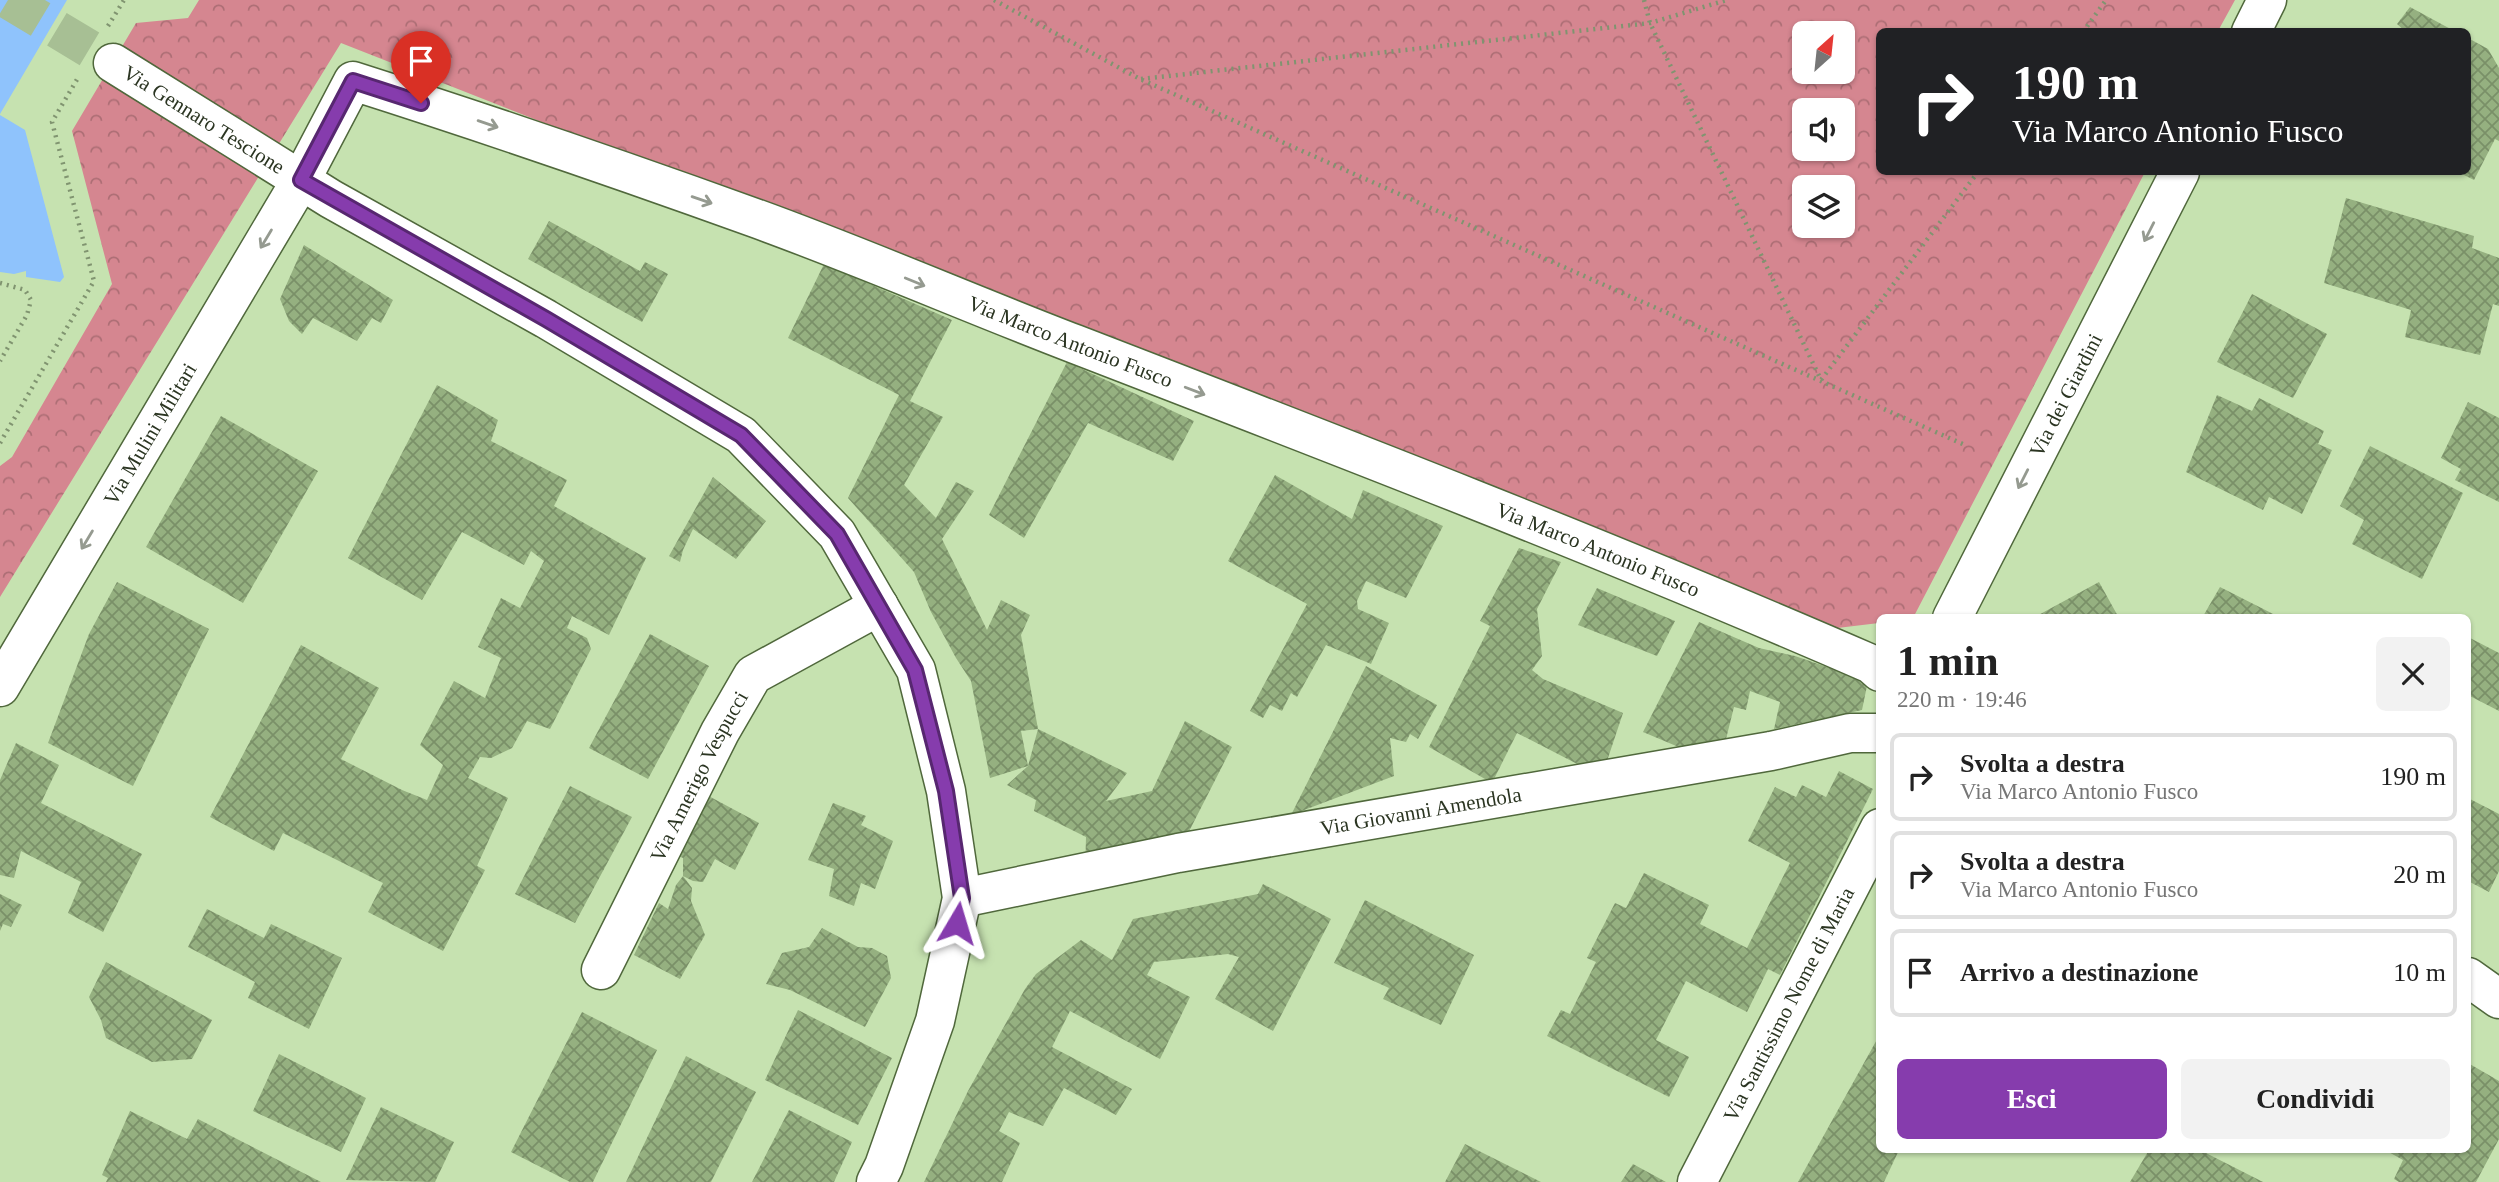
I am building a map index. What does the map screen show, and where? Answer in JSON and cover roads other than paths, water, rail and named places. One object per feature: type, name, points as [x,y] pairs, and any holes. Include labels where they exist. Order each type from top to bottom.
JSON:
[{"type":"street","points":[[2253,28],[2267,0]]},
{"type":"street","name":"Via Gennaro Tescione","points":[[100,54],[301,180],[546,319],[741,435],[837,534],[915,670],[946,791],[962,898],[935,1021],[876,1182]]},
{"type":"street","name":"Via Marco Antonio Fusco","points":[[301,180],[353,81],[488,124],[758,219],[978,307],[1359,453],[1684,584],[1876,668]]},
{"type":"street","name":"Via dei Giardini","points":[[1954,614],[2178,175]]},
{"type":"street","name":"Via Mulini Militari","points":[[0,687],[301,180]]},
{"type":"street","name":"Via Amerigo Vespucci","points":[[601,970],[720,732],[753,675],[879,606]]},
{"type":"street","name":"Via Giovanni Amendola","points":[[962,898],[1178,853],[1771,751],[1850,733],[1876,733]]},
{"type":"street","name":"Via Santissimo Nome di Maria","points":[[1697,1182],[1876,836]]},
{"type":"street","points":[[2471,979],[2499,999]]},
{"type":"water","points":[[0,0],[67,0],[0,114]]},
{"type":"water","points":[[0,115],[25,130],[64,277],[60,282],[26,277],[26,271],[14,274],[0,272]]},
{"type":"tunnel","points":[[8,0],[113,63]]}]
